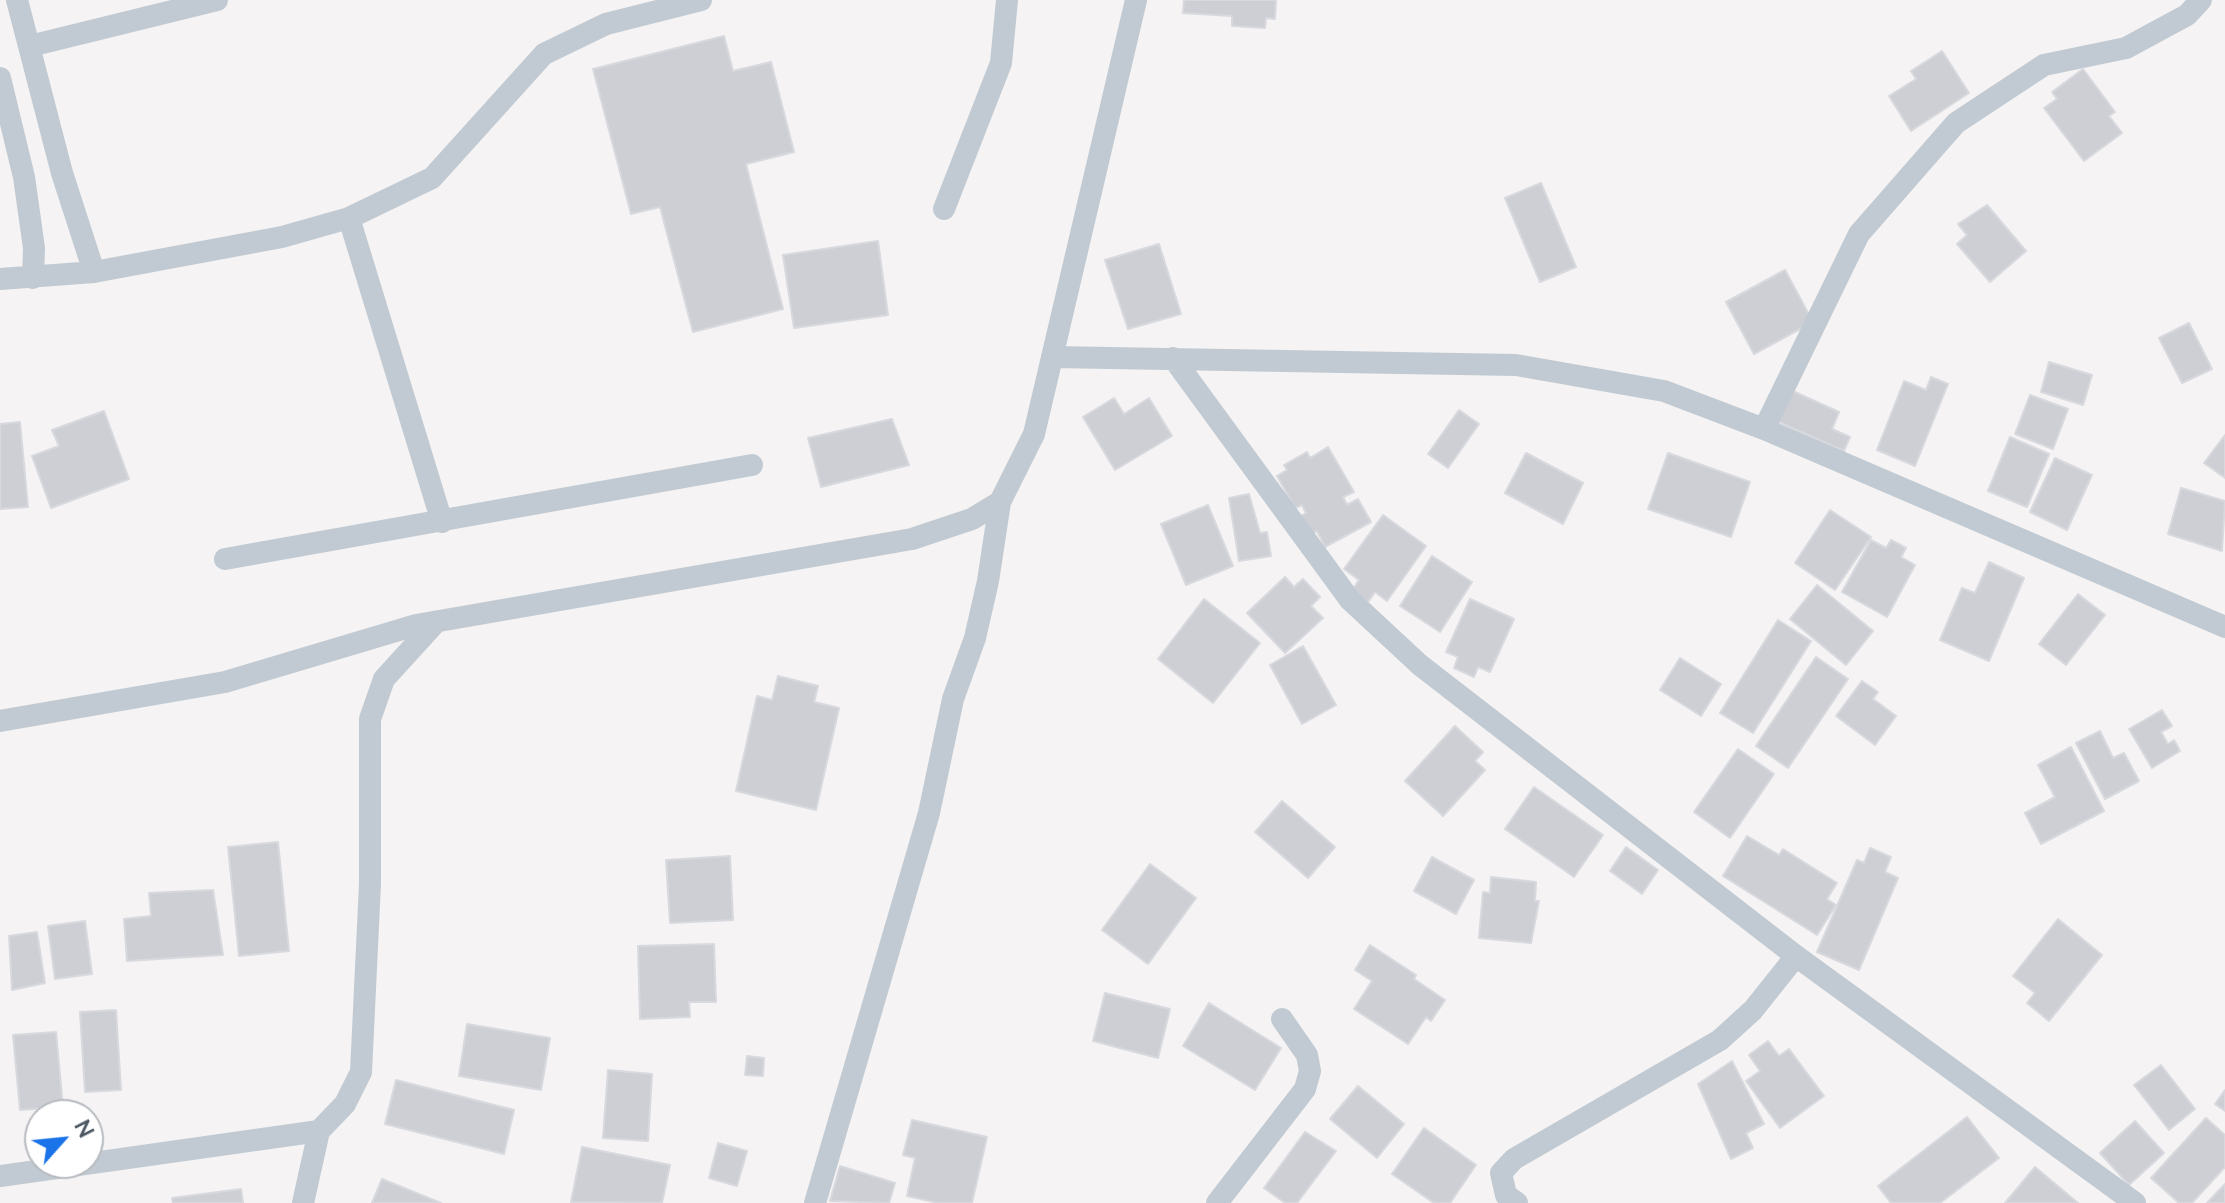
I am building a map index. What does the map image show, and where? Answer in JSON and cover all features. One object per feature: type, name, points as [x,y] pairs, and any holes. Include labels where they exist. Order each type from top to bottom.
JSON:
[{"type":"street","points":[[17,0],[62,173],[94,272]]},
{"type":"street","points":[[30,46],[217,0]]},
{"type":"street","points":[[0,279],[94,272],[282,237],[349,218],[432,178],[544,54],[606,24],[701,0]]},
{"type":"street","points":[[944,209],[1001,63],[1007,0]]},
{"type":"street","points":[[815,1203],[929,813],[953,699],[975,638],[988,581],[1000,502],[1034,434],[1136,0]]},
{"type":"street","points":[[1764,429],[1859,234],[1956,123],[2044,65],[2126,48],[2187,15],[2201,0]]},
{"type":"street","points":[[0,78],[24,177],[34,248],[33,278]]},
{"type":"street","points":[[349,218],[442,522]]},
{"type":"street","points":[[1052,357],[1516,365],[1664,391],[1764,429],[2225,627]]},
{"type":"street","points":[[1173,358],[1350,600],[1420,665],[1796,956],[2119,1199]]},
{"type":"street","points":[[225,559],[752,465]]},
{"type":"street","points":[[0,721],[225,682],[436,622],[912,539],[972,519],[1000,502]]},
{"type":"street","points":[[303,1203],[319,1131],[345,1104],[361,1072],[370,884],[370,719],[384,679],[436,622]]},
{"type":"street","points":[[1517,1203],[1506,1195],[1501,1173],[1514,1159],[1720,1040],[1753,1010],[1796,956]]},
{"type":"street","points":[[1217,1203],[1305,1089],[1310,1071],[1307,1055],[1282,1019]]},
{"type":"street","points":[[0,1176],[319,1131]]},
{"type":"building","points":[[1184,0],[1276,0],[1275,19],[1266,18],[1265,28],[1232,26],[1232,16],[1183,13]]},
{"type":"building","points":[[724,36],[733,71],[771,62],[794,152],[746,164],[783,309],[693,332],[660,207],[631,214],[593,69]]},
{"type":"building","points":[[1942,51],[1969,93],[1911,131],[1889,96],[1916,79],[1911,71]]},
{"type":"building","points":[[2083,69],[2115,112],[2109,116],[2122,133],[2084,161],[2044,108],[2057,99],[2052,92]]},
{"type":"building","points":[[1541,183],[1576,267],[1540,282],[1505,198]]},
{"type":"building","points":[[1987,205],[2026,251],[1990,282],[1957,244],[1967,235],[1958,224]]},
{"type":"building","points":[[878,241],[888,315],[794,328],[783,255]]},
{"type":"building","points":[[1159,244],[1181,314],[1128,329],[1105,260]]},
{"type":"building","points":[[1785,270],[1813,322],[1754,354],[1726,302]]},
{"type":"building","points":[[2189,323],[2212,369],[2182,383],[2159,338]]},
{"type":"building","points":[[2049,362],[2092,375],[2083,405],[2041,392]]},
{"type":"building","points":[[1931,377],[1948,384],[1915,466],[1877,450],[1904,381],[1926,390]]},
{"type":"building","points":[[1786,388],[1839,412],[1832,429],[1850,437],[1844,451],[1772,419]]},
{"type":"building","points":[[2030,395],[2068,409],[2053,449],[2015,434]]},
{"type":"building","points":[[1114,398],[1124,414],[1149,398],[1172,436],[1115,470],[1083,417]]},
{"type":"building","points":[[1459,410],[1479,424],[1448,468],[1428,454]]},
{"type":"building","points":[[104,411],[129,479],[51,508],[32,456],[59,446],[52,430]]},
{"type":"building","points":[[892,419],[909,465],[821,487],[808,438]]},
{"type":"building","points":[[20,422],[28,507],[0,509],[0,424]]},
{"type":"building","points":[[2225,435],[2225,478],[2204,463]]},
{"type":"building","points":[[2010,437],[2049,454],[2027,507],[1988,491]]},
{"type":"building","points":[[1328,447],[1354,492],[1343,497],[1347,505],[1358,499],[1371,522],[1325,547],[1317,531],[1307,537],[1297,518],[1306,513],[1302,505],[1295,508],[1277,476],[1287,470],[1284,465],[1307,452],[1310,458]]},
{"type":"building","points":[[1526,453],[1583,483],[1563,524],[1505,493]]},
{"type":"building","points":[[1668,453],[1750,482],[1731,537],[1648,509]]},
{"type":"building","points":[[2055,458],[2092,475],[2067,530],[2030,512]]},
{"type":"building","points":[[2181,488],[2225,501],[2222,551],[2168,534]]},
{"type":"building","points":[[1249,494],[1260,533],[1267,532],[1271,556],[1239,561],[1229,498]]},
{"type":"building","points":[[1208,505],[1233,566],[1186,585],[1161,524]]},
{"type":"building","points":[[1830,510],[1871,537],[1835,590],[1795,563]]},
{"type":"building","points":[[1383,515],[1426,546],[1387,601],[1375,592],[1368,602],[1352,590],[1359,580],[1344,569]]},
{"type":"building","points":[[1871,540],[1886,548],[1891,540],[1906,548],[1901,557],[1915,565],[1887,617],[1842,592]]},
{"type":"building","points":[[1432,556],[1472,582],[1440,632],[1400,606]]},
{"type":"building","points":[[1989,562],[2024,578],[1989,661],[1940,640],[1962,588],[1975,593]]},
{"type":"building","points":[[1285,577],[1294,587],[1303,579],[1320,597],[1311,606],[1323,618],[1285,653],[1247,613]]},
{"type":"building","points":[[1817,585],[1873,631],[1846,665],[1790,619]]},
{"type":"building","points":[[2078,594],[2105,615],[2066,665],[2039,644]]},
{"type":"building","points":[[1204,599],[1260,643],[1213,703],[1158,659]]},
{"type":"building","points":[[1470,599],[1514,619],[1490,672],[1478,667],[1474,677],[1454,668],[1458,657],[1446,652]]},
{"type":"building","points":[[1778,620],[1811,641],[1753,733],[1720,713]]},
{"type":"building","points":[[1303,646],[1336,705],[1302,724],[1270,665]]},
{"type":"building","points":[[1816,657],[1848,679],[1788,768],[1756,746]]},
{"type":"building","points":[[1680,658],[1721,684],[1701,716],[1660,690]]},
{"type":"building","points":[[778,676],[818,686],[814,702],[839,708],[816,810],[736,791],[757,696],[772,700]]},
{"type":"building","points":[[1862,681],[1878,692],[1873,699],[1896,716],[1875,745],[1836,716]]},
{"type":"building","points":[[2162,710],[2172,726],[2161,732],[2168,744],[2174,740],[2180,751],[2152,768],[2129,729]]},
{"type":"building","points":[[1455,726],[1483,752],[1475,761],[1485,770],[1443,816],[1405,781]]},
{"type":"building","points":[[2100,731],[2113,758],[2124,753],[2139,781],[2105,799],[2076,743]]},
{"type":"building","points":[[2071,747],[2104,811],[2041,844],[2025,813],[2055,797],[2038,765]]},
{"type":"building","points":[[1738,749],[1774,774],[1730,838],[1694,812]]},
{"type":"building","points":[[1534,787],[1603,835],[1574,877],[1505,829]]},
{"type":"building","points":[[1282,801],[1335,847],[1308,878],[1255,832]]},
{"type":"building","points":[[1747,836],[1779,855],[1783,849],[1837,883],[1827,899],[1836,905],[1817,935],[1723,876]]},
{"type":"building","points":[[278,842],[289,951],[239,956],[228,847]]},
{"type":"building","points":[[1626,847],[1658,870],[1642,894],[1610,871]]},
{"type":"building","points":[[1870,848],[1891,857],[1885,872],[1898,878],[1859,970],[1817,952],[1857,860],[1864,863]]},
{"type":"building","points":[[730,856],[733,920],[670,923],[666,860]]},
{"type":"building","points":[[1432,857],[1474,880],[1456,914],[1414,891]]},
{"type":"building","points":[[1150,864],[1196,898],[1148,964],[1102,930]]},
{"type":"building","points":[[1491,877],[1536,882],[1535,901],[1539,901],[1531,943],[1479,938],[1483,892],[1490,893]]},
{"type":"building","points":[[213,890],[223,955],[127,961],[124,919],[151,916],[149,893]]},
{"type":"building","points":[[2058,919],[2102,955],[2049,1021],[2027,1003],[2035,993],[2013,976]]},
{"type":"building","points":[[85,921],[92,974],[55,979],[48,926]]},
{"type":"building","points":[[37,932],[45,983],[12,990],[9,936]]},
{"type":"building","points":[[714,944],[716,1002],[689,1002],[690,1017],[640,1019],[638,946]]},
{"type":"building","points":[[1370,945],[1416,975],[1414,979],[1445,1000],[1431,1021],[1426,1017],[1408,1044],[1354,1009],[1372,981],[1355,970]]},
{"type":"building","points":[[1105,993],[1170,1009],[1158,1058],[1093,1041]]},
{"type":"building","points":[[1209,1003],[1281,1048],[1255,1090],[1183,1046]]},
{"type":"building","points":[[116,1010],[121,1090],[85,1092],[80,1012]]},
{"type":"building","points":[[467,1024],[550,1038],[541,1090],[459,1076]]},
{"type":"building","points":[[56,1032],[62,1099],[24,1099],[24,1110],[20,1110],[13,1035]]},
{"type":"building","points":[[1768,1041],[1779,1056],[1789,1049],[1824,1096],[1780,1128],[1746,1081],[1760,1071],[1749,1055]]},
{"type":"building","points":[[747,1056],[764,1058],[763,1076],[745,1075]]},
{"type":"building","points":[[1732,1061],[1764,1124],[1746,1133],[1753,1148],[1731,1159],[1698,1084]]},
{"type":"building","points":[[2161,1065],[2195,1109],[2169,1130],[2134,1085]]},
{"type":"building","points":[[608,1070],[652,1074],[648,1141],[603,1138]]},
{"type":"building","points":[[396,1080],[514,1110],[504,1154],[385,1124]]},
{"type":"building","points":[[1358,1086],[1404,1124],[1377,1158],[1330,1119]]},
{"type":"building","points":[[2225,1090],[2225,1111],[2215,1104]]},
{"type":"building","points":[[1967,1117],[1999,1158],[1940,1203],[1891,1203],[1878,1186]]},
{"type":"building","points":[[2206,1118],[2225,1135],[2225,1167],[2192,1203],[2179,1203],[2151,1178]]},
{"type":"building","points":[[912,1120],[987,1137],[972,1203],[938,1203],[907,1196],[915,1158],[903,1155]]},
{"type":"building","points":[[2135,1121],[2164,1153],[2129,1185],[2100,1153]]},
{"type":"building","points":[[1424,1128],[1476,1165],[1450,1203],[1434,1203],[1392,1174]]},
{"type":"building","points":[[1305,1132],[1336,1151],[1297,1203],[1285,1203],[1264,1188]]},
{"type":"building","points":[[718,1143],[747,1151],[737,1186],[709,1178]]},
{"type":"building","points":[[582,1147],[670,1165],[662,1203],[571,1202]]},
{"type":"building","points":[[840,1166],[895,1183],[889,1203],[830,1201]]},
{"type":"building","points":[[2035,1167],[2078,1203],[2005,1203]]},
{"type":"building","points":[[382,1179],[441,1203],[372,1203]]},
{"type":"building","points":[[2225,1184],[2225,1203],[2207,1203]]},
{"type":"building","points":[[241,1189],[243,1203],[173,1203],[172,1198]]}]
